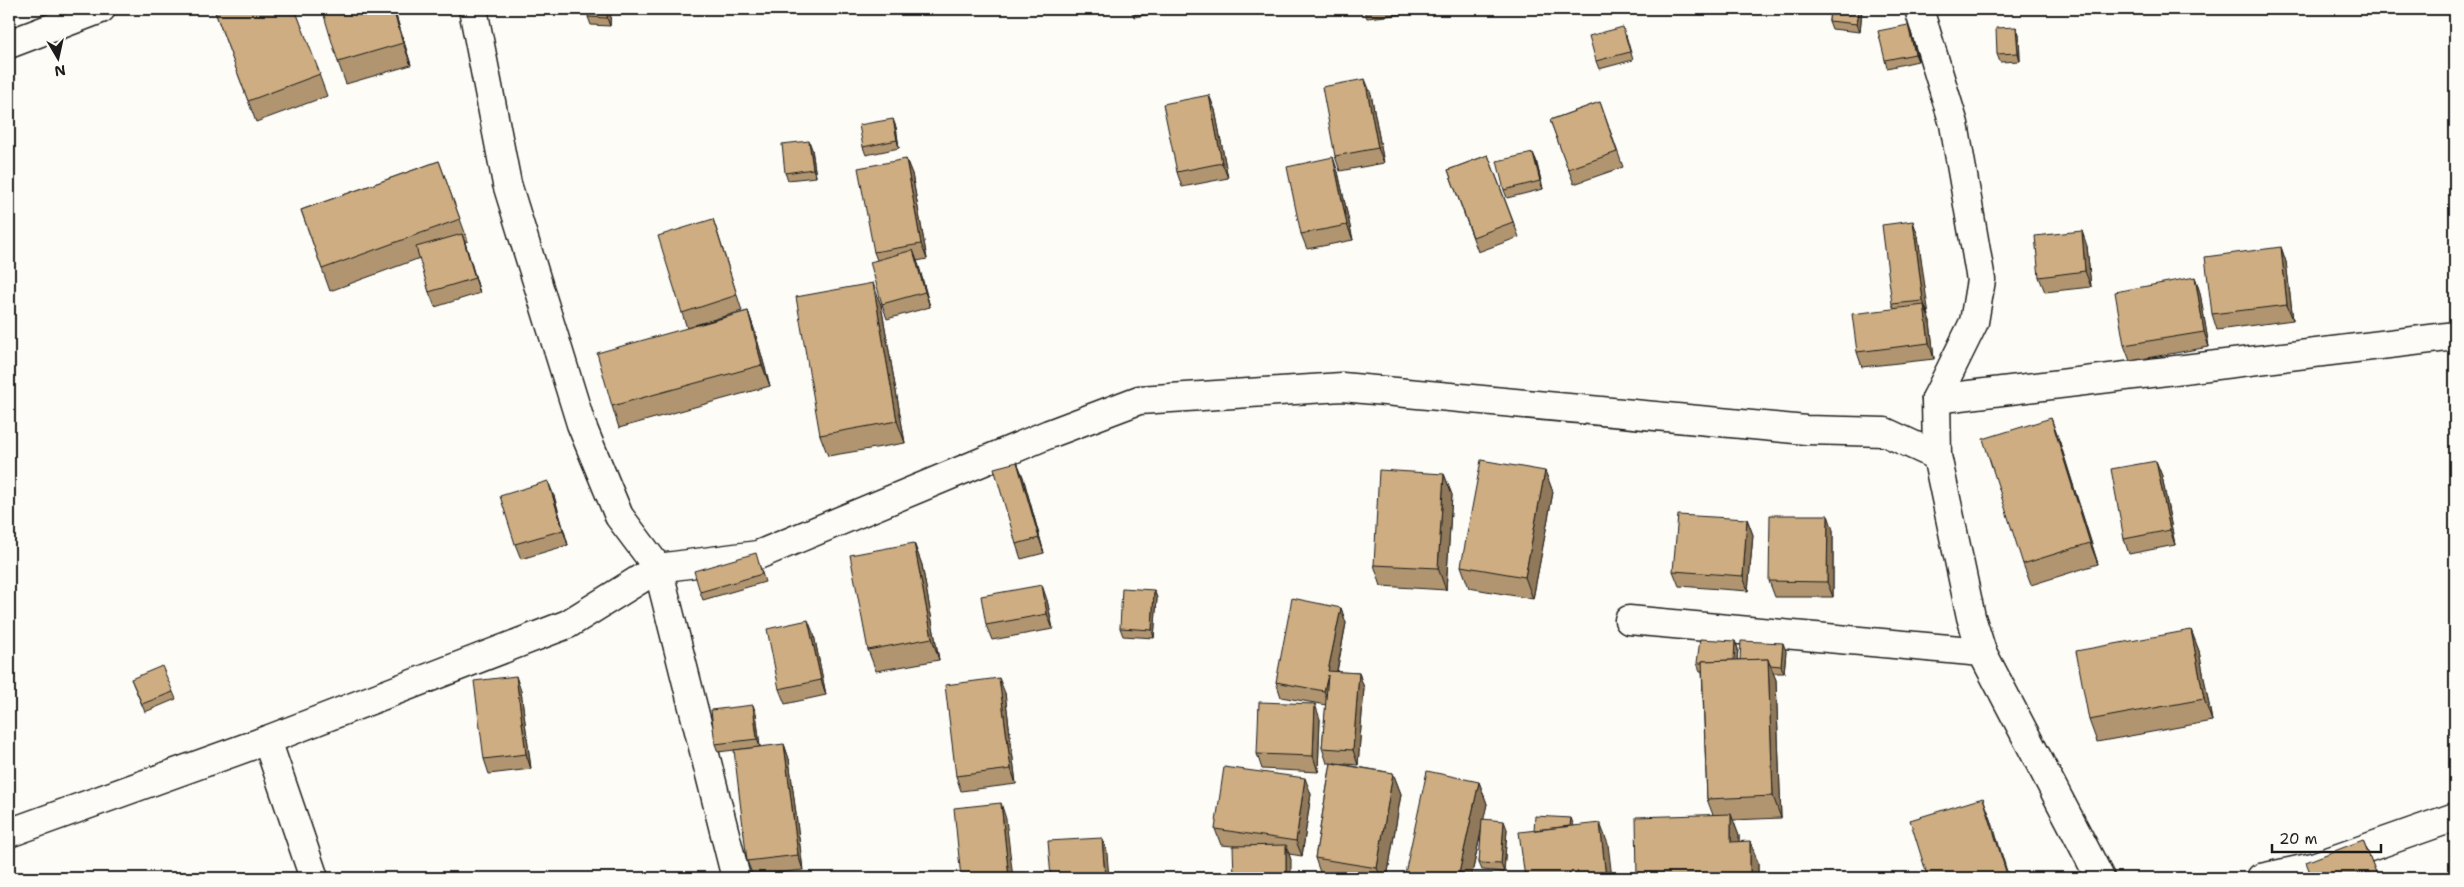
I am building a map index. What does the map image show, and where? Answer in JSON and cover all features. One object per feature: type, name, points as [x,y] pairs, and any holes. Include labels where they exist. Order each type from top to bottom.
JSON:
[{"type":"street","points":[[9,44],[102,9]]},
{"type":"street","points":[[473,9],[507,184],[581,424],[618,516],[658,568],[736,878]]},
{"type":"street","points":[[1919,9],[1954,124],[1981,280],[1974,322],[1936,398],[1937,456],[1971,617],[1982,652],[2100,878]]},
{"type":"street","points":[[1936,398],[2455,336]]},
{"type":"street","points":[[9,833],[267,740],[568,624],[658,568],[758,555],[1049,434],[1139,400],[1342,388],[1806,430],[1885,432],[1937,456]]},
{"type":"street","points":[[1629,620],[1982,652]]},
{"type":"street","points":[[267,740],[314,878]]},
{"type":"street","points":[[2261,878],[2313,867],[2455,817]]},
{"type":"building","points":[[214,9],[295,9],[320,74],[248,101]]},
{"type":"building","points":[[322,9],[393,9],[403,43],[338,62]]},
{"type":"building","points":[[589,9],[608,9],[607,18],[588,17]]},
{"type":"building","points":[[1830,9],[1859,9],[1857,24],[1829,21]]},
{"type":"building","points":[[1908,25],[1915,54],[1885,60],[1878,31]]},
{"type":"building","points":[[1623,27],[1630,52],[1596,61],[1589,36]]},
{"type":"building","points":[[2016,27],[2018,53],[1997,54],[1996,28]]},
{"type":"building","points":[[1365,79],[1378,148],[1335,156],[1322,87]]},
{"type":"building","points":[[1209,95],[1222,163],[1177,172],[1163,104]]},
{"type":"building","points":[[1600,102],[1617,152],[1568,169],[1550,120]]},
{"type":"building","points":[[893,119],[897,140],[863,147],[859,125]]},
{"type":"building","points":[[809,141],[813,169],[785,173],[782,144]]},
{"type":"building","points":[[1533,153],[1540,181],[1504,190],[1497,161]]},
{"type":"building","points":[[1488,155],[1513,222],[1473,237],[1448,170]]},
{"type":"building","points":[[1333,157],[1347,225],[1301,234],[1287,167]]},
{"type":"building","points":[[906,159],[921,244],[874,252],[858,168]]},
{"type":"building","points":[[439,161],[460,219],[322,269],[301,210]]},
{"type":"building","points":[[713,219],[737,295],[682,313],[658,236]]},
{"type":"building","points":[[1913,221],[1923,301],[1892,304],[1882,225]]},
{"type":"building","points":[[2082,231],[2085,271],[2039,277],[2035,236]]},
{"type":"building","points":[[462,234],[475,278],[429,292],[416,247]]},
{"type":"building","points":[[2281,247],[2287,305],[2212,314],[2205,257]]},
{"type":"building","points":[[913,250],[925,292],[882,304],[870,262]]},
{"type":"building","points":[[2195,277],[2204,332],[2124,345],[2115,292]]},
{"type":"building","points":[[873,283],[897,421],[820,435],[796,297]]},
{"type":"building","points":[[1924,305],[1929,343],[1857,352],[1852,314]]},
{"type":"building","points":[[748,311],[762,365],[612,406],[597,353]]},
{"type":"building","points":[[2051,418],[2090,543],[2023,564],[1983,439]]},
{"type":"building","points":[[1481,460],[1545,471],[1525,577],[1461,566]]},
{"type":"building","points":[[2156,461],[2170,530],[2124,539],[2111,469]]},
{"type":"building","points":[[1017,462],[1039,538],[1016,544],[994,468]]},
{"type":"building","points":[[1379,470],[1444,474],[1438,568],[1374,565]]},
{"type":"building","points":[[548,481],[563,530],[515,544],[500,496]]},
{"type":"building","points":[[1678,515],[1747,519],[1743,576],[1673,571]]},
{"type":"building","points":[[1770,515],[1828,515],[1827,582],[1769,581]]},
{"type":"building","points":[[914,543],[932,638],[868,650],[850,555]]},
{"type":"building","points":[[756,553],[762,574],[700,592],[694,571]]},
{"type":"building","points":[[1042,585],[1047,614],[986,625],[981,596]]},
{"type":"building","points":[[1122,588],[1154,590],[1152,630],[1120,628]]},
{"type":"building","points":[[1292,598],[1341,608],[1328,671],[1359,673],[1353,750],[1322,748],[1328,675],[1324,691],[1276,682]]},
{"type":"building","points":[[808,620],[821,680],[779,689],[767,629]]},
{"type":"building","points":[[2191,630],[2204,699],[2089,720],[2076,651]]},
{"type":"building","points":[[1700,639],[1735,641],[1734,660],[1702,661],[1702,663],[1697,663]]},
{"type":"building","points":[[1741,641],[1783,643],[1781,666],[1770,665],[1768,659],[1740,660]]},
{"type":"building","points":[[1768,659],[1773,796],[1707,799],[1702,661]]},
{"type":"building","points":[[162,666],[173,692],[142,704],[131,679]]},
{"type":"building","points":[[516,676],[526,754],[484,759],[474,681]]},
{"type":"building","points":[[999,678],[1011,769],[956,776],[945,685]]},
{"type":"building","points":[[1259,702],[1315,704],[1313,756],[1257,754]]},
{"type":"building","points":[[753,705],[757,739],[715,744],[711,710]]},
{"type":"building","points":[[784,744],[798,855],[747,861],[734,750]]},
{"type":"building","points":[[1331,763],[1393,773],[1377,868],[1315,858]]},
{"type":"building","points":[[1224,767],[1305,778],[1296,841],[1215,829]]},
{"type":"building","points":[[1427,771],[1479,782],[1458,878],[1404,878]]},
{"type":"building","points":[[1983,798],[2008,878],[1928,878],[1910,820]]},
{"type":"building","points":[[1001,803],[1009,878],[961,878],[954,808]]},
{"type":"building","points":[[1731,814],[1731,842],[1750,841],[1750,873],[1710,874],[1710,878],[1637,878],[1636,817]]},
{"type":"building","points":[[1535,816],[1571,818],[1570,826],[1534,830]]},
{"type":"building","points":[[1482,819],[1504,821],[1501,864],[1479,863]]},
{"type":"building","points":[[1600,823],[1606,878],[1525,878],[1519,832]]},
{"type":"building","points":[[1102,838],[1105,878],[1051,878],[1048,841]]},
{"type":"building","points":[[2363,840],[2377,875],[2370,878],[2312,878],[2306,862]]},
{"type":"building","points":[[1286,845],[1286,878],[1234,878],[1233,846]]},
{"type":"building","points":[[1474,874],[1492,874],[1492,878],[1474,878]]}]
